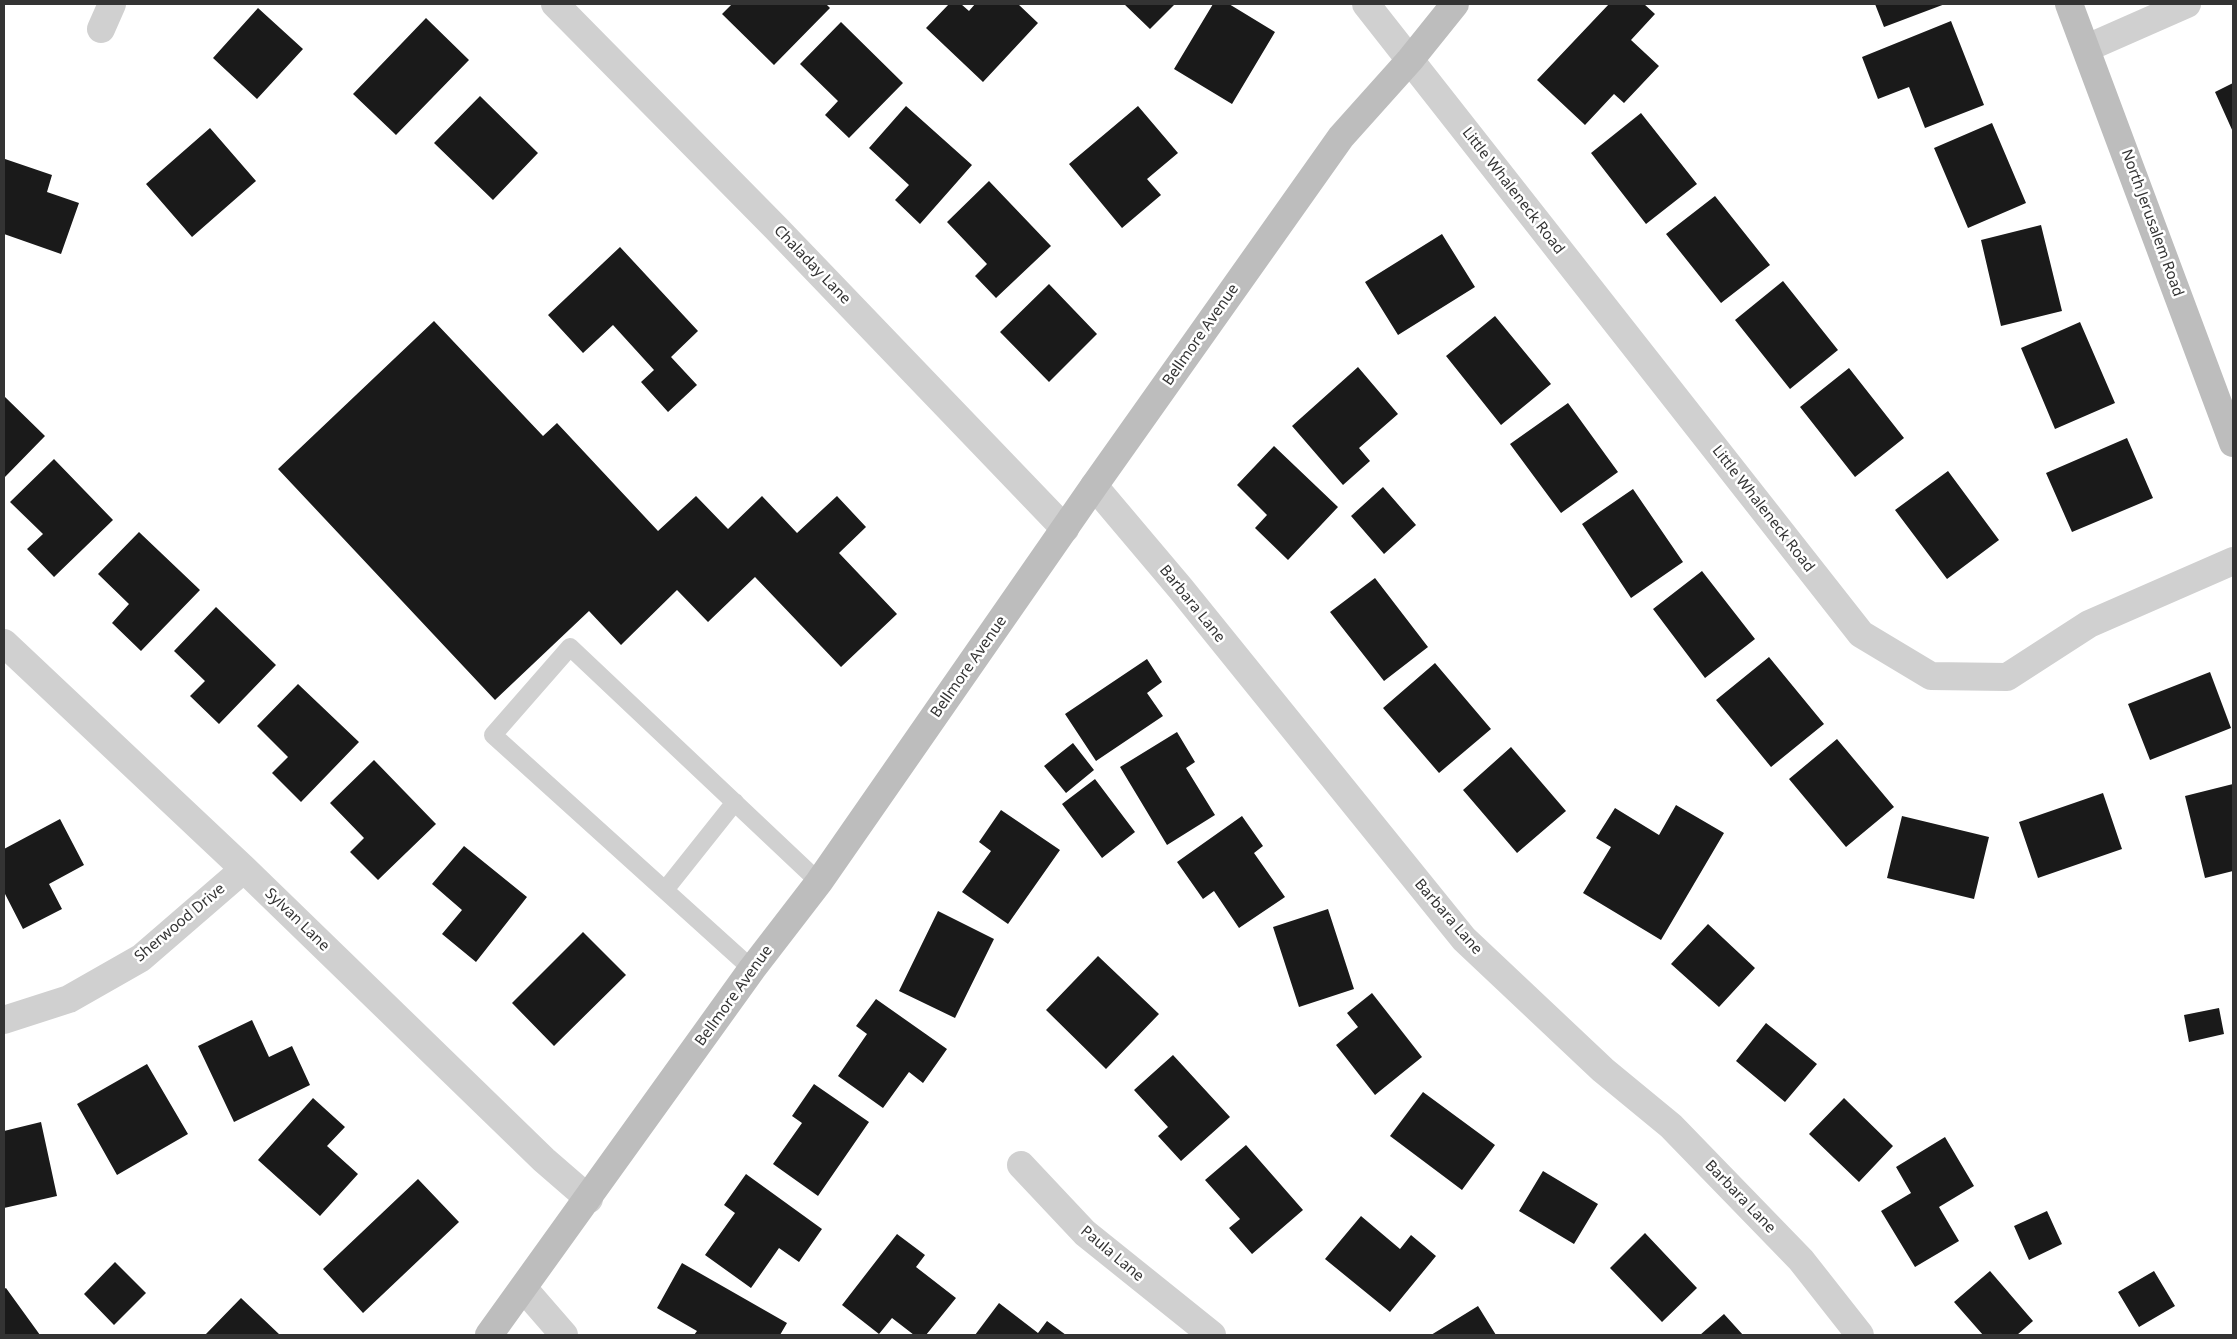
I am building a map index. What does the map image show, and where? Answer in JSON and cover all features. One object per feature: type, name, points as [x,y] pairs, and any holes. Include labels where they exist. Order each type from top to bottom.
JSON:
[{"type":"main road","name":"Bellmore Avenue","points":[[490,1335],[752,969],[819,882],[1094,486],[1341,137],[1410,60],[1455,4]]},
{"type":"main road","name":"North Jerusalem Road","points":[[2070,4],[2233,443]]},
{"type":"street","points":[[101,28],[112,4]]},
{"type":"street","name":"Chaladay Lane","points":[[555,4],[776,228],[1064,529]]},
{"type":"street","name":"Little Whaleneck Road","points":[[1366,4],[1861,634],[1931,676],[2007,677],[2089,624],[2233,561]]},
{"type":"street","points":[[2087,48],[2187,4]]},
{"type":"street","name":"Barbara Lane","points":[[1094,486],[1181,589],[1464,940],[1603,1070],[1671,1126],[1802,1260],[1860,1335]]},
{"type":"street","name":"Sylvan Lane","points":[[4,643],[244,869],[544,1160],[589,1199]]},
{"type":"street","name":"Sherwood Drive","points":[[4,1020],[69,999],[141,958],[244,869]]},
{"type":"street","name":"Paula Lane","points":[[1021,1165],[1085,1234],[1212,1335]]},
{"type":"street","points":[[524,1289],[564,1335]]},
{"type":"lane","points":[[752,969],[493,735],[570,646],[819,882]]},
{"type":"lane","points":[[665,890],[735,802]]},
{"type":"building","points":[[732,4],[826,4],[830,8],[774,65],[722,14]]},
{"type":"building","points":[[949,4],[961,4],[969,11],[975,4],[1018,4],[1038,23],[983,82],[926,28]]},
{"type":"building","points":[[1124,4],[1175,4],[1150,29]]},
{"type":"building","points":[[1213,4],[1229,4],[1275,32],[1232,104],[1174,69]]},
{"type":"building","points":[[1609,4],[1644,4],[1655,14],[1631,40],[1659,66],[1624,103],[1614,94],[1585,125],[1537,80]]},
{"type":"building","points":[[1875,4],[1945,4],[1884,27]]},
{"type":"building","points":[[258,8],[303,49],[257,99],[213,58]]},
{"type":"building","points":[[426,18],[469,60],[396,135],[353,94]]},
{"type":"building","points":[[1951,21],[1984,105],[1925,128],[1909,87],[1878,99],[1862,57]]},
{"type":"building","points":[[841,22],[903,83],[849,138],[825,115],[838,101],[800,64]]},
{"type":"building","points":[[2233,83],[2233,132],[2215,92]]},
{"type":"building","points":[[480,96],[538,153],[493,200],[434,143]]},
{"type":"building","points":[[906,106],[972,165],[920,224],[895,200],[909,185],[869,148]]},
{"type":"building","points":[[1138,106],[1178,153],[1147,179],[1161,195],[1122,228],[1069,164]]},
{"type":"building","points":[[1641,113],[1697,184],[1646,224],[1591,153]]},
{"type":"building","points":[[1992,123],[2026,203],[1968,228],[1934,148]]},
{"type":"building","points":[[210,128],[256,181],[192,237],[146,184]]},
{"type":"building","points":[[5,159],[52,175],[47,192],[79,203],[61,254],[4,234]]},
{"type":"building","points":[[989,181],[1051,246],[996,298],[975,276],[987,264],[947,222]]},
{"type":"building","points":[[1715,196],[1770,265],[1721,303],[1666,234]]},
{"type":"building","points":[[2041,225],[2062,311],[2001,326],[1981,240]]},
{"type":"building","points":[[1442,234],[1475,287],[1398,335],[1365,282]]},
{"type":"building","points":[[620,247],[698,331],[671,357],[697,385],[668,412],[641,382],[654,370],[613,325],[583,353],[548,315]]},
{"type":"building","points":[[1783,281],[1838,350],[1790,389],[1735,320]]},
{"type":"building","points":[[1049,284],[1097,334],[1049,382],[1000,332]]},
{"type":"building","points":[[1495,316],[1551,384],[1501,425],[1446,356]]},
{"type":"building","points":[[434,321],[543,436],[557,423],[658,531],[696,496],[728,529],[762,496],[797,533],[837,496],[866,527],[839,553],[897,614],[841,667],[755,577],[708,622],[677,590],[621,645],[589,611],[495,700],[278,469]]},
{"type":"building","points":[[2080,322],[2115,403],[2055,429],[2021,348]]},
{"type":"building","points":[[1358,367],[1398,414],[1359,448],[1370,461],[1343,485],[1292,426]]},
{"type":"building","points":[[1849,368],[1904,438],[1855,477],[1800,407]]},
{"type":"building","points":[[4,396],[45,436],[4,478]]},
{"type":"building","points":[[1568,403],[1618,472],[1561,513],[1510,444]]},
{"type":"building","points":[[2127,438],[2153,498],[2072,532],[2046,473]]},
{"type":"building","points":[[1274,446],[1338,507],[1288,560],[1255,528],[1267,515],[1237,485]]},
{"type":"building","points":[[54,459],[113,520],[54,577],[27,549],[43,534],[10,502]]},
{"type":"building","points":[[1948,471],[1999,540],[1947,579],[1895,510]]},
{"type":"building","points":[[1383,487],[1416,525],[1384,554],[1351,516]]},
{"type":"building","points":[[1633,489],[1683,562],[1631,598],[1582,524]]},
{"type":"building","points":[[139,532],[200,590],[141,651],[112,623],[129,604],[98,574]]},
{"type":"building","points":[[1702,571],[1755,639],[1705,678],[1653,609]]},
{"type":"building","points":[[1375,578],[1428,647],[1384,681],[1330,612]]},
{"type":"building","points":[[216,607],[276,665],[219,724],[190,696],[205,681],[174,651]]},
{"type":"building","points":[[1769,657],[1824,724],[1771,767],[1716,700]]},
{"type":"building","points":[[1147,659],[1162,682],[1147,693],[1163,716],[1096,761],[1065,714]]},
{"type":"building","points":[[1435,663],[1491,729],[1439,773],[1383,708]]},
{"type":"building","points":[[2210,672],[2231,728],[2150,760],[2128,704]]},
{"type":"building","points":[[298,684],[359,742],[301,802],[272,773],[288,757],[257,726]]},
{"type":"building","points":[[1177,732],[1195,762],[1186,768],[1215,815],[1167,845],[1120,767]]},
{"type":"building","points":[[1837,739],[1894,807],[1846,847],[1789,779]]},
{"type":"building","points":[[1073,743],[1094,770],[1066,793],[1044,766]]},
{"type":"building","points":[[1511,747],[1566,811],[1517,853],[1463,790]]},
{"type":"building","points":[[374,760],[436,824],[378,880],[350,852],[364,838],[330,803]]},
{"type":"building","points":[[1095,779],[1135,832],[1102,858],[1062,804]]},
{"type":"building","points":[[2233,784],[2233,871],[2205,878],[2185,796]]},
{"type":"building","points":[[2103,793],[2122,849],[2038,878],[2019,822]]},
{"type":"building","points":[[1676,805],[1724,833],[1661,940],[1583,893],[1611,847],[1596,838],[1615,808],[1659,835]]},
{"type":"building","points":[[1001,810],[1060,850],[1008,924],[962,892],[991,851],[979,842]]},
{"type":"building","points":[[1242,816],[1263,846],[1254,853],[1285,897],[1239,928],[1214,891],[1203,899],[1177,862]]},
{"type":"building","points":[[1902,816],[1989,837],[1974,899],[1887,878]]},
{"type":"building","points":[[60,819],[84,865],[49,884],[62,909],[23,929],[4,892],[4,849]]},
{"type":"building","points":[[464,846],[527,897],[476,962],[442,934],[462,910],[432,884]]},
{"type":"building","points":[[1328,909],[1354,989],[1299,1007],[1273,927]]},
{"type":"building","points":[[938,911],[994,939],[955,1018],[899,991]]},
{"type":"building","points":[[1708,924],[1755,968],[1719,1007],[1671,964]]},
{"type":"building","points":[[583,932],[626,975],[554,1046],[512,1003]]},
{"type":"building","points":[[1098,956],[1159,1014],[1106,1069],[1046,1010]]},
{"type":"building","points":[[1372,993],[1422,1057],[1375,1095],[1336,1045],[1358,1027],[1347,1013]]},
{"type":"building","points":[[876,999],[947,1049],[923,1083],[909,1072],[883,1108],[838,1076],[867,1034],[856,1026]]},
{"type":"building","points":[[2219,1008],[2224,1034],[2189,1042],[2184,1015]]},
{"type":"building","points":[[252,1020],[269,1057],[292,1046],[310,1085],[234,1122],[198,1046]]},
{"type":"building","points":[[1766,1023],[1817,1064],[1785,1102],[1736,1061]]},
{"type":"building","points":[[1173,1055],[1230,1117],[1181,1161],[1158,1136],[1168,1127],[1134,1090]]},
{"type":"building","points":[[147,1064],[188,1134],[117,1175],[77,1104]]},
{"type":"building","points":[[814,1084],[869,1122],[818,1196],[773,1164],[802,1123],[792,1116]]},
{"type":"building","points":[[1423,1092],[1495,1145],[1462,1190],[1390,1136]]},
{"type":"building","points":[[313,1098],[345,1127],[327,1146],[358,1174],[320,1216],[258,1160]]},
{"type":"building","points":[[1844,1098],[1893,1146],[1859,1182],[1809,1134]]},
{"type":"building","points":[[41,1122],[57,1196],[4,1208],[4,1131]]},
{"type":"building","points":[[1945,1137],[1974,1186],[1939,1207],[1959,1241],[1915,1267],[1881,1211],[1911,1193],[1896,1167]]},
{"type":"building","points":[[1246,1145],[1303,1210],[1252,1254],[1229,1228],[1240,1219],[1205,1180]]},
{"type":"building","points":[[1543,1171],[1598,1204],[1574,1244],[1519,1211]]},
{"type":"building","points":[[746,1174],[822,1229],[799,1262],[779,1248],[751,1288],[705,1255],[735,1213],[724,1205]]},
{"type":"building","points":[[418,1179],[459,1222],[363,1313],[323,1269]]},
{"type":"building","points":[[2047,1211],[2062,1244],[2029,1260],[2014,1226]]},
{"type":"building","points":[[1361,1216],[1400,1249],[1411,1235],[1436,1256],[1390,1312],[1325,1259]]},
{"type":"building","points":[[1645,1233],[1697,1288],[1662,1322],[1610,1268]]},
{"type":"building","points":[[897,1234],[925,1255],[916,1267],[956,1298],[926,1335],[914,1335],[892,1318],[879,1334],[842,1305]]},
{"type":"building","points":[[115,1262],[146,1293],[114,1325],[84,1294]]},
{"type":"building","points":[[682,1263],[787,1323],[780,1335],[694,1335],[697,1331],[657,1308]]},
{"type":"building","points":[[1990,1271],[2033,1321],[2017,1335],[1983,1335],[1954,1302]]},
{"type":"building","points":[[2154,1271],[2175,1306],[2139,1327],[2118,1292]]},
{"type":"building","points":[[6,1288],[40,1335],[4,1335],[4,1289]]},
{"type":"building","points":[[241,1298],[280,1335],[205,1335]]},
{"type":"building","points":[[999,1303],[1038,1333],[1047,1321],[1066,1335],[975,1335]]},
{"type":"building","points":[[1478,1306],[1496,1335],[1431,1335]]},
{"type":"building","points":[[1724,1314],[1743,1335],[1700,1335]]}]
